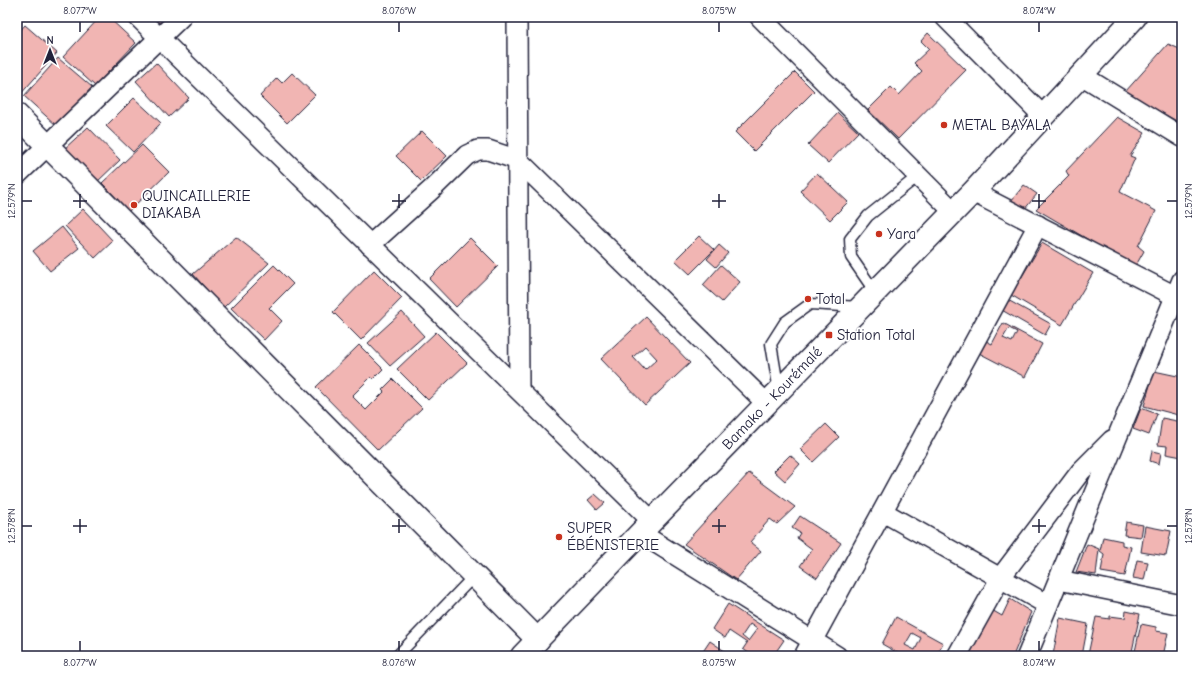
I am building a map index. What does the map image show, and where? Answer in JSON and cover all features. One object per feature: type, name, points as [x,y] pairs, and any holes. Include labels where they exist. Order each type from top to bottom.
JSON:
[{"type":"main road","name":"Bamako - Kourémalé","points":[[522,656],[954,212],[1081,75],[1129,19]]},
{"type":"main road","points":[[17,115],[538,640]]},
{"type":"street","points":[[138,17],[519,390],[646,527],[809,648],[837,656]]},
{"type":"street","points":[[17,175],[181,17]]},
{"type":"street","points":[[518,17],[519,390]]},
{"type":"street","points":[[760,17],[954,212]]},
{"type":"street","points":[[945,17],[1043,116]]},
{"type":"street","points":[[1081,75],[1182,136]]},
{"type":"street","points":[[370,245],[467,155],[478,150],[488,150],[518,160],[773,397]]},
{"type":"street","points":[[973,192],[1038,225],[1179,288],[1027,656]]},
{"type":"street","points":[[809,648],[1038,225]]},
{"type":"street","points":[[958,656],[1001,578],[1081,471],[1119,434]]},
{"type":"street","points":[[883,512],[1048,605]]},
{"type":"street","points":[[1059,580],[1182,605]]},
{"type":"lane","points":[[773,397],[771,344],[784,322],[810,304],[868,299],[851,257],[850,239],[868,216],[918,176]]},
{"type":"lane","points":[[397,656],[474,576]]},
{"type":"building","points":[[100,17],[108,17],[136,43],[95,86],[63,57]]},
{"type":"building","points":[[149,17],[166,17],[157,25]]},
{"type":"building","points":[[25,25],[57,53],[19,96],[17,95],[17,34]]},
{"type":"building","points":[[928,33],[966,70],[898,139],[868,110],[891,87],[899,95],[922,71],[914,63],[929,49],[921,41]]},
{"type":"building","points":[[1168,44],[1182,50],[1182,124],[1125,92]]},
{"type":"building","points":[[58,58],[92,87],[57,126],[24,96]]},
{"type":"building","points":[[156,63],[189,98],[169,117],[136,81]]},
{"type":"building","points":[[795,72],[814,91],[754,151],[735,132]]},
{"type":"building","points":[[292,73],[315,95],[287,123],[260,96],[277,78],[282,83]]},
{"type":"building","points":[[134,98],[161,123],[133,152],[106,126]]},
{"type":"building","points":[[838,113],[858,132],[828,163],[808,145]]},
{"type":"building","points":[[1117,117],[1145,133],[1130,156],[1135,158],[1120,192],[1156,211],[1138,246],[1144,251],[1135,267],[1036,209],[1069,176],[1066,171]]},
{"type":"building","points":[[88,127],[120,160],[96,183],[63,150]]},
{"type":"building","points":[[422,131],[447,156],[421,181],[396,156]]},
{"type":"building","points":[[142,145],[169,172],[129,211],[102,183]]},
{"type":"building","points":[[817,173],[848,202],[830,220],[800,191]]},
{"type":"building","points":[[1024,185],[1037,194],[1024,210],[1011,201]]},
{"type":"building","points":[[83,209],[113,241],[95,258],[65,226]]},
{"type":"building","points":[[62,227],[79,248],[50,271],[33,251]]},
{"type":"building","points":[[699,236],[714,250],[690,274],[675,260]]},
{"type":"building","points":[[236,237],[269,263],[223,308],[193,274]]},
{"type":"building","points":[[470,238],[498,266],[456,307],[429,279]]},
{"type":"building","points":[[1042,243],[1093,273],[1062,325],[1011,295]]},
{"type":"building","points":[[719,245],[728,253],[716,267],[707,259]]},
{"type":"building","points":[[274,265],[293,284],[269,308],[282,321],[264,340],[231,308]]},
{"type":"building","points":[[721,265],[740,282],[722,302],[703,285]]},
{"type":"building","points":[[374,270],[402,298],[361,340],[333,312]]},
{"type":"building","points":[[1006,299],[1051,324],[1045,335],[1000,309]]},
{"type":"building","points":[[402,312],[424,336],[390,366],[368,343]]},
{"type":"building","points":[[646,317],[690,363],[645,405],[601,359]],"holes":[[[645,346],[657,359],[645,370],[633,357]]]},
{"type":"building","points":[[1003,323],[1042,344],[1025,377],[977,352],[984,340],[992,344]],"holes":[[[1009,328],[1017,332],[1012,342],[1003,338]]]},
{"type":"building","points":[[436,332],[467,363],[428,400],[397,369]]},
{"type":"building","points":[[359,345],[383,369],[373,379],[371,377],[352,396],[366,410],[384,392],[382,390],[393,379],[422,408],[378,450],[316,387]]},
{"type":"building","points":[[1154,371],[1182,377],[1182,416],[1144,406]]},
{"type":"building","points":[[1141,408],[1157,414],[1149,435],[1133,429]]},
{"type":"building","points":[[1162,418],[1182,422],[1182,457],[1166,454],[1167,446],[1158,445]]},
{"type":"building","points":[[826,424],[839,437],[813,462],[800,449]]},
{"type":"building","points":[[1152,451],[1161,453],[1159,464],[1150,461]]},
{"type":"building","points":[[790,455],[800,464],[785,481],[774,471]]},
{"type":"building","points":[[749,473],[795,507],[777,524],[770,519],[750,542],[761,551],[736,580],[684,544]]},
{"type":"building","points":[[595,494],[605,503],[597,510],[588,500]]},
{"type":"building","points":[[800,516],[841,543],[817,578],[800,566],[812,549],[797,538],[800,533],[792,528]]},
{"type":"building","points":[[1126,522],[1143,525],[1141,537],[1124,535]]},
{"type":"building","points":[[1145,526],[1171,531],[1166,556],[1141,552]]},
{"type":"building","points":[[1103,537],[1122,541],[1122,545],[1131,547],[1125,576],[1101,572],[1104,554],[1100,551]]},
{"type":"building","points":[[1087,544],[1099,549],[1096,575],[1076,572]]},
{"type":"building","points":[[1137,560],[1148,562],[1144,580],[1133,578]]},
{"type":"building","points":[[1010,599],[1031,612],[1013,656],[966,656],[990,609],[1002,616]]},
{"type":"building","points":[[728,604],[784,640],[773,656],[753,656],[743,649],[747,643],[729,631],[725,638],[712,629]],"holes":[[[750,624],[757,629],[748,641],[742,636]]]},
{"type":"building","points":[[1126,611],[1140,614],[1131,656],[1085,656],[1088,655],[1096,617],[1110,619],[1110,616],[1125,618]]},
{"type":"building","points":[[896,617],[943,643],[936,656],[903,656],[882,644]],"holes":[[[912,633],[921,638],[915,650],[905,645]]]},
{"type":"building","points":[[1060,618],[1088,624],[1082,656],[1053,655]]},
{"type":"building","points":[[1141,624],[1156,627],[1156,631],[1168,633],[1163,656],[1134,656]]},
{"type":"building","points":[[710,641],[732,656],[700,656]]},
{"type":"building","points":[[878,652],[884,656],[875,656]]},
{"type":"place","name":"METAL BAYALA","points":[[944,125]]},
{"type":"place","name":"QUINCAILLERIE DIAKABA","points":[[134,205]]},
{"type":"place","name":"Yara","points":[[879,234]]},
{"type":"place","name":"Total","points":[[808,299]]},
{"type":"place","name":"Station Total","points":[[829,335]]},
{"type":"place","name":"SUPER ÉBÉNISTERIE","points":[[559,537]]}]
